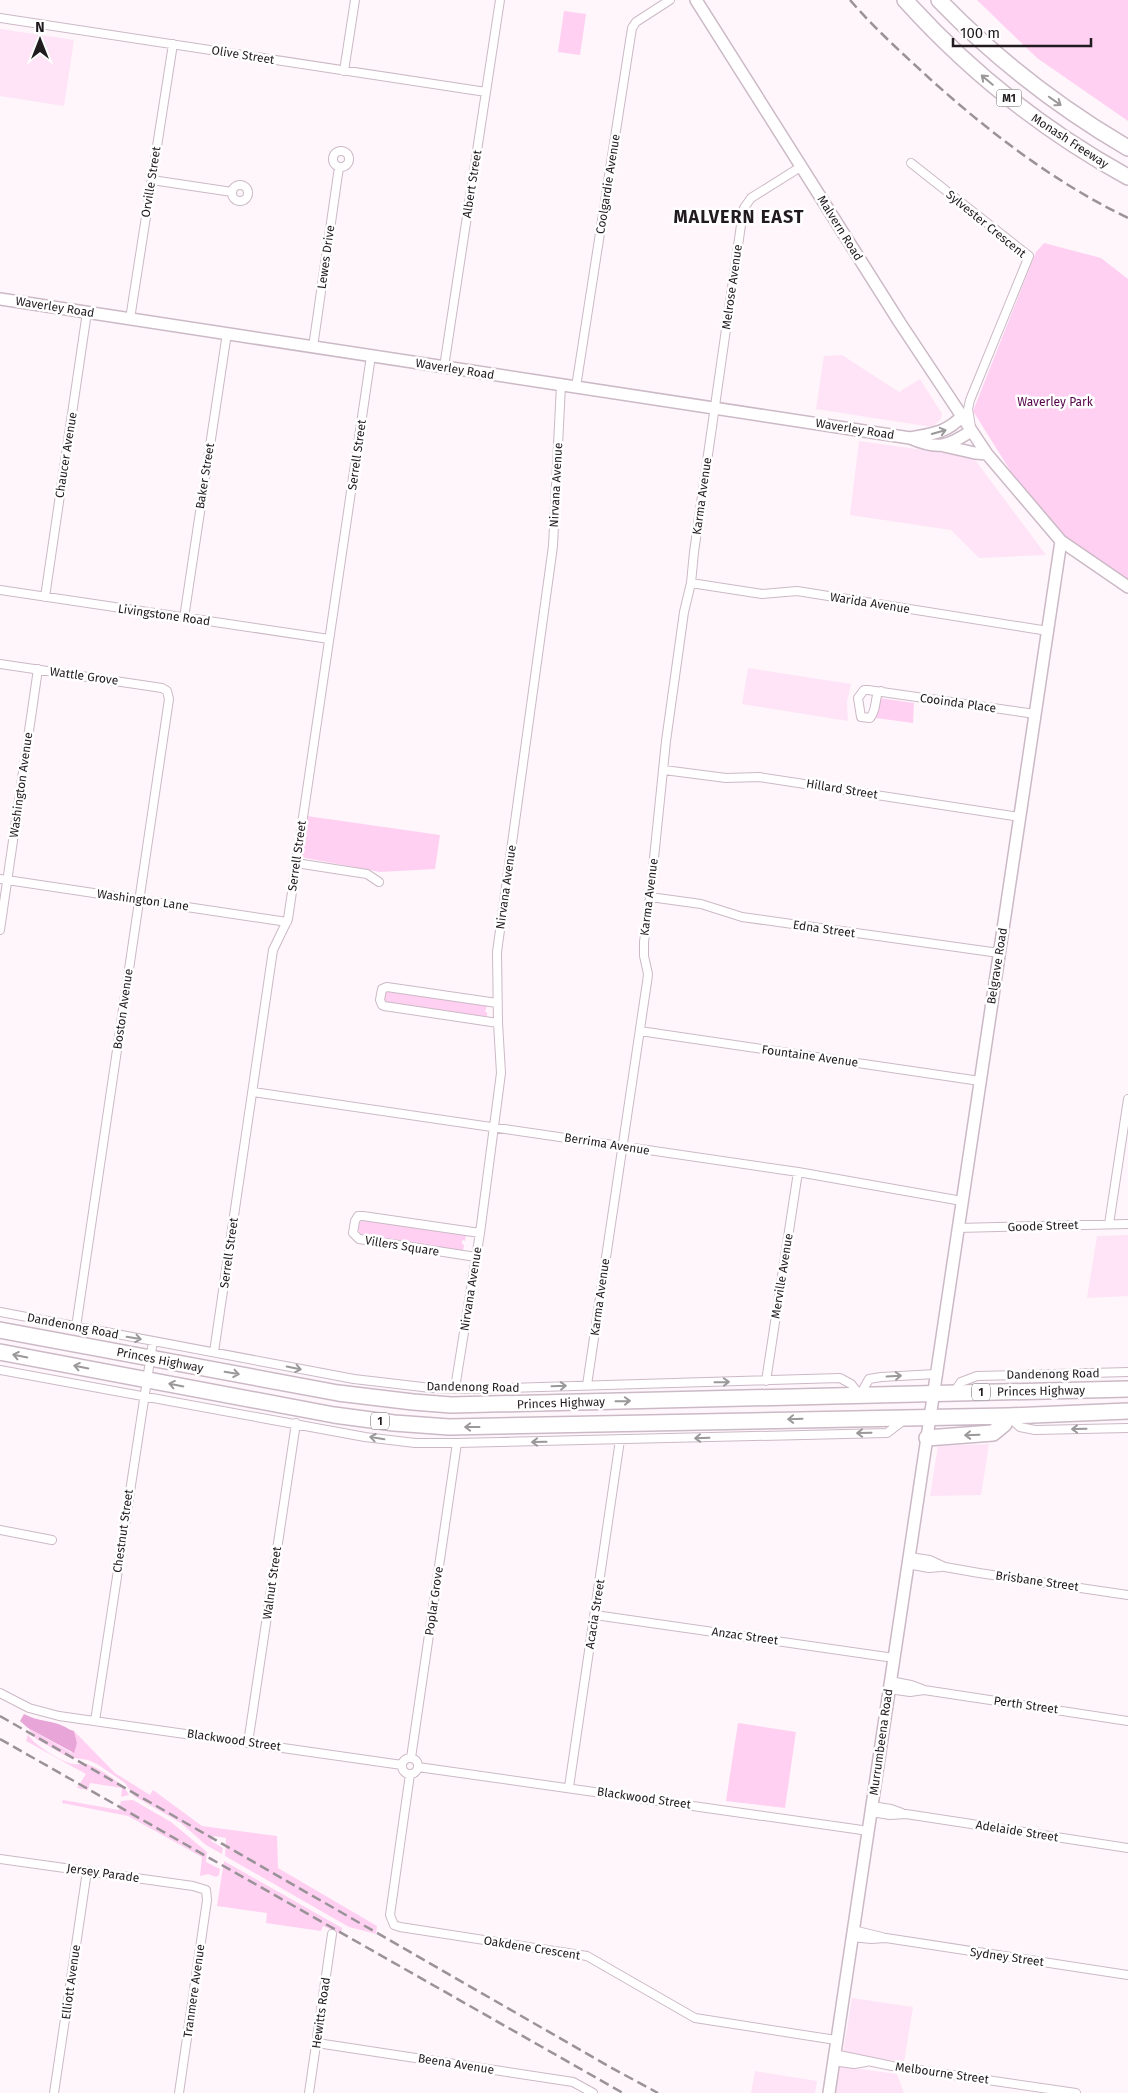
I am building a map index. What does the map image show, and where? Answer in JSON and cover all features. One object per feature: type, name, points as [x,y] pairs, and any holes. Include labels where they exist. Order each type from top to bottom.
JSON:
[{"type":"highway","name":"Monash Freeway","points":[[905,0],[954,51],[1006,96],[1060,136],[1128,177]]},
{"type":"highway","name":"Monash Freeway","points":[[939,0],[973,34],[1020,75],[1074,115],[1128,148]]},
{"type":"highway","name":"Princes Highway","points":[[0,1330],[372,1398],[451,1405],[934,1392],[1128,1389]]},
{"type":"highway","name":"Princes Highway","points":[[0,1352],[379,1421],[449,1427],[1008,1416],[1128,1411]]},
{"type":"highway","points":[[521,1426],[522,1404]]},
{"type":"highway","points":[[927,1438],[993,1433],[1004,1424],[1008,1416]]},
{"type":"main road","name":"Malvern Road","points":[[696,0],[900,323],[965,413],[971,431],[987,454]]},
{"type":"main road","name":"Waverley Road","points":[[0,299],[910,438],[931,445],[987,454]]},
{"type":"main road","name":"Waverley Road","points":[[910,438],[941,433],[950,428],[965,413]]},
{"type":"main road","points":[[944,446],[971,431]]},
{"type":"main road","points":[[987,454],[1061,541],[1128,587]]},
{"type":"main road","name":"Belgrave Road","points":[[934,1392],[1061,541]]},
{"type":"main road","name":"Murrumbeena Road","points":[[829,2093],[934,1392]]},
{"type":"street","points":[[344,71],[355,0]]},
{"type":"street","name":"Albert Street","points":[[444,367],[500,0]]},
{"type":"street","name":"Coolgardie Avenue","points":[[576,387],[632,28],[636,22],[670,0]]},
{"type":"street","name":"Olive Street","points":[[0,18],[486,92]]},
{"type":"street","name":"Orville Street","points":[[130,319],[173,44]]},
{"type":"street","name":"Sylvester Crescent","points":[[911,164],[1029,256],[965,413]]},
{"type":"street","name":"Melrose Avenue","points":[[714,408],[744,208],[756,195],[802,166]]},
{"type":"street","name":"Lewes Drive","points":[[313,347],[339,167]]},
{"type":"street","points":[[152,180],[232,192]]},
{"type":"street","name":"Chaucer Avenue","points":[[44,597],[87,312]]},
{"type":"street","name":"Baker Street","points":[[184,618],[227,334]]},
{"type":"street","name":"Serrell Street","points":[[214,1352],[273,950],[287,922],[371,356]]},
{"type":"street","name":"Nirvana Avenue","points":[[455,1388],[480,1233],[501,1073],[496,952],[553,546],[561,385]]},
{"type":"street","name":"Karma Avenue","points":[[587,1385],[624,1146],[648,974],[644,956],[644,942],[664,770],[684,612],[691,583],[714,408]]},
{"type":"street","name":"Warida Avenue","points":[[691,583],[762,594],[797,591],[1048,631]]},
{"type":"street","name":"Livingstone Road","points":[[0,590],[329,639]]},
{"type":"street","name":"Wattle Grove","points":[[0,664],[158,687],[167,691]]},
{"type":"street","name":"Washington Avenue","points":[[0,930],[4,880],[38,669]]},
{"type":"street","name":"Boston Avenue","points":[[76,1328],[169,703],[167,691]]},
{"type":"street","name":"Cooinda Place","points":[[881,691],[1035,714]]},
{"type":"street","name":"Hillard Street","points":[[664,770],[726,778],[759,777],[1020,817]]},
{"type":"street","points":[[296,863],[367,874],[379,882]]},
{"type":"street","name":"Washington Lane","points":[[4,880],[287,922]]},
{"type":"street","name":"Edna Street","points":[[650,896],[701,904],[742,917],[999,953]]},
{"type":"street","points":[[497,1003],[387,987],[382,989],[380,1000],[384,1006],[498,1022]]},
{"type":"street","name":"Fountaine Avenue","points":[[640,1031],[980,1080]]},
{"type":"street","name":"Berrima Avenue","points":[[252,1092],[798,1172],[962,1201]]},
{"type":"street","points":[[1109,1224],[1128,1099]]},
{"type":"street","name":"Merville Avenue","points":[[766,1381],[798,1172]]},
{"type":"street","name":"Villers Square","points":[[476,1256],[359,1239],[353,1233],[355,1221],[358,1216],[363,1216],[480,1233]]},
{"type":"street","name":"Goode Street","points":[[957,1228],[1128,1224]]},
{"type":"street","name":"Dandenong Road","points":[[0,1312],[76,1328],[354,1379],[455,1388],[840,1378],[851,1384],[860,1395]]},
{"type":"street","name":"Chestnut Street","points":[[95,1721],[143,1395],[153,1341]]},
{"type":"street","points":[[0,1370],[396,1441],[457,1443],[887,1433],[908,1417]]},
{"type":"street","name":"Dandenong Road","points":[[954,1392],[961,1382],[977,1376],[1128,1372]]},
{"type":"street","points":[[860,1395],[869,1380],[881,1377],[936,1374]]},
{"type":"street","points":[[1008,1416],[1020,1427],[1035,1430],[1128,1428]]},
{"type":"street","points":[[766,1420],[775,1435]]},
{"type":"street","name":"Walnut Street","points":[[248,1742],[296,1424]]},
{"type":"street","name":"Acacia Street","points":[[569,1787],[620,1440]]},
{"type":"street","name":"Poplar Grove","points":[[411,1758],[457,1443]]},
{"type":"street","points":[[0,1530],[52,1540]]},
{"type":"street","name":"Brisbane Street","points":[[908,1561],[929,1568],[946,1567],[1128,1595]]},
{"type":"street","name":"Anzac Street","points":[[595,1614],[894,1658]]},
{"type":"street","name":"Perth Street","points":[[890,1685],[910,1692],[924,1690],[1128,1721]]},
{"type":"street","name":"Blackwood Street","points":[[0,1693],[29,1708],[46,1713],[402,1765]]},
{"type":"street","points":[[411,1758],[417,1762],[418,1767],[416,1772],[410,1774],[404,1770],[402,1765],[405,1760],[411,1758]]},
{"type":"street","name":"Blackwood Street","points":[[418,1767],[868,1831]]},
{"type":"street","name":"Oakdene Crescent","points":[[410,1774],[390,1915],[394,1925],[587,1956],[695,2018],[836,2040]]},
{"type":"street","name":"Adelaide Street","points":[[871,1809],[890,1815],[906,1814],[1128,1848]]},
{"type":"street","name":"Jersey Parade","points":[[0,1859],[198,1887],[206,1890]]},
{"type":"street","name":"Elliott Avenue","points":[[54,2093],[87,1871]]},
{"type":"street","name":"Tranmere Avenue","points":[[179,2093],[207,1900],[206,1890]]},
{"type":"street","name":"Sydney Street","points":[[853,1933],[871,1939],[886,1938],[1128,1975]]},
{"type":"street","name":"Hewitts Road","points":[[310,2093],[332,1934]]},
{"type":"street","name":"Beena Avenue","points":[[317,2043],[573,2082],[593,2093]]},
{"type":"street","name":"Melbourne Street","points":[[834,2058],[855,2057],[868,2062],[1076,2093]]},
{"type":"shaded area","points":[[0,29],[74,40],[64,106],[0,96]]},
{"type":"shaded area","points":[[842,355],[899,392],[920,379],[942,414],[941,419],[932,427],[816,409],[824,356]]},
{"type":"shaded area","points":[[859,441],[973,457],[1046,555],[979,558],[951,530],[850,515]]},
{"type":"shaded area","points":[[748,668],[851,684],[847,703],[848,721],[742,704]]},
{"type":"shaded area","points":[[1128,1235],[1128,1296],[1087,1298],[1097,1236]]},
{"type":"shaded area","points":[[989,1444],[981,1495],[930,1496],[938,1446]]},
{"type":"shaded area","points":[[24,1714],[74,1731],[77,1743],[74,1753],[28,1728],[20,1721]]},
{"type":"shaded area","points":[[852,1998],[913,2007],[904,2062],[843,2053]]},
{"type":"shaded area","points":[[838,2066],[897,2074],[904,2093],[834,2093]]},
{"type":"shaded area","points":[[755,2071],[817,2081],[815,2093],[751,2093]]},
{"type":"green space","points":[[977,0],[1128,0],[1128,121],[1037,58]]},
{"type":"green space","points":[[564,11],[586,14],[580,55],[558,52]]},
{"type":"green space","name":"Waverley Park","points":[[1044,243],[1101,258],[1128,279],[1128,582],[1064,536],[1013,475],[973,411],[1036,252]]},
{"type":"green space","points":[[879,698],[914,703],[913,723],[876,718]]},
{"type":"green space","points":[[307,816],[440,835],[435,869],[380,872],[300,857]]},
{"type":"green space","points":[[387,991],[487,1006],[485,1012],[487,1012],[487,1018],[385,1002],[384,993]]},
{"type":"green space","points":[[363,1220],[466,1235],[465,1241],[462,1240],[464,1245],[463,1251],[363,1236],[358,1228],[359,1223]]},
{"type":"green space","points":[[738,1723],[796,1732],[785,1808],[726,1801]]},
{"type":"green space","points":[[28,1728],[72,1753],[77,1743],[74,1731],[115,1773],[150,1795],[153,1790],[202,1826],[277,1836],[278,1868],[377,1926],[376,1934],[349,1927],[225,1856],[226,1838],[214,1836],[211,1841],[223,1848],[222,1854],[206,1845],[181,1823],[134,1796],[125,1783],[97,1764],[88,1760],[68,1757],[36,1739]]},
{"type":"green space","points":[[28,1734],[35,1743],[62,1760],[73,1764],[93,1766],[105,1773],[123,1787],[129,1795],[121,1797],[122,1788],[90,1783],[88,1790],[77,1788],[86,1774],[26,1741]]},
{"type":"green space","points":[[63,1800],[119,1810],[121,1801],[133,1800],[171,1822],[207,1852],[206,1862],[220,1869],[219,1875],[216,1877],[208,1874],[200,1876],[202,1857],[128,1816],[62,1803]]},
{"type":"green space","points":[[224,1861],[342,1928],[341,1934],[323,1926],[321,1931],[266,1923],[267,1913],[217,1906]]},
{"type":"railway","points":[[850,0],[878,30],[929,78],[999,137],[1074,189],[1128,218]]},
{"type":"railway","points":[[0,1716],[658,2093]]},
{"type":"railway","points":[[0,1739],[623,2093]]},
{"type":"district","name":"MALVERN EAST","points":[[739,217]]}]
